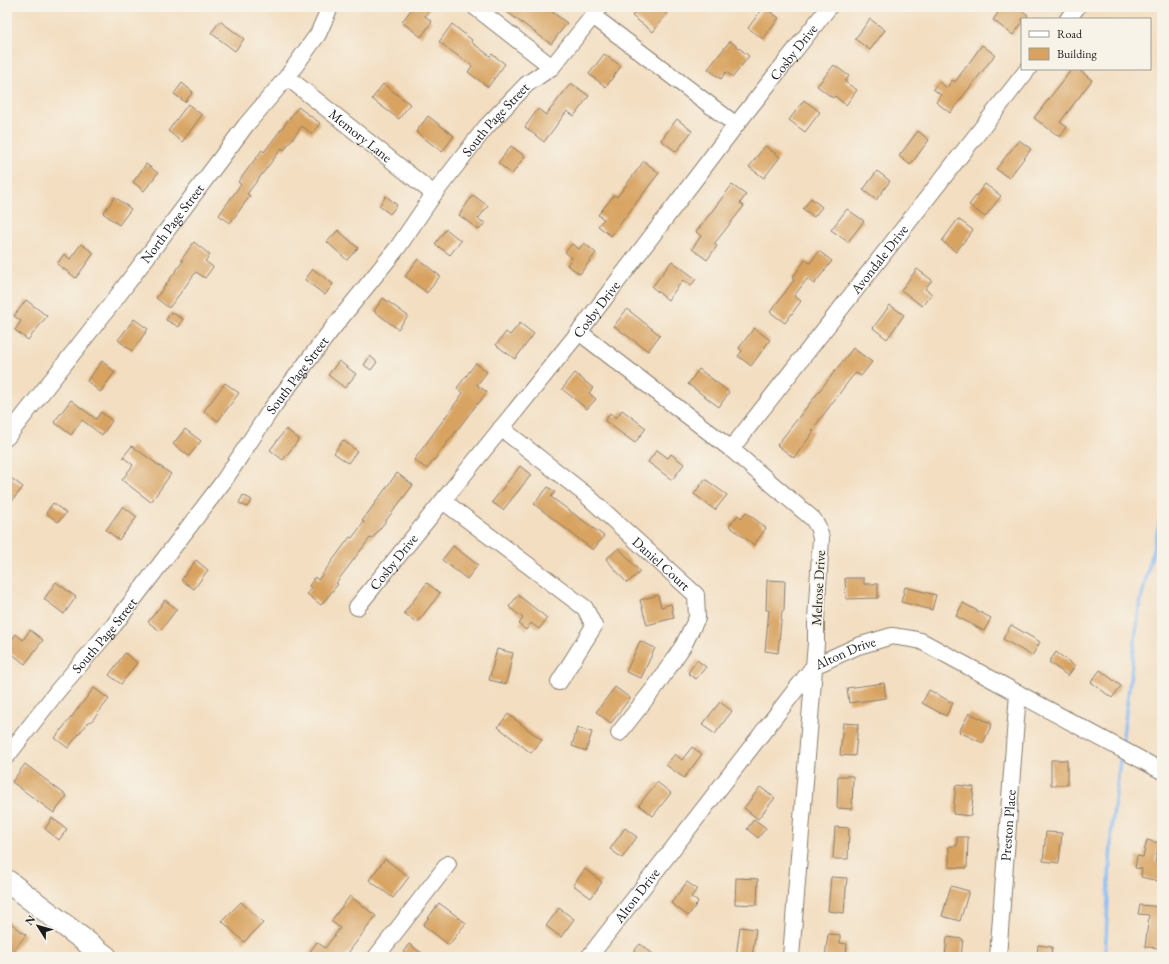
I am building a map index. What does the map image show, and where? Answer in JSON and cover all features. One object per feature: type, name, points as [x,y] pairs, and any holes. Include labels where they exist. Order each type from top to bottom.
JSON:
[{"type":"highway","points":[[7,881],[106,957]]},
{"type":"street","name":"North Page Street","points":[[7,437],[114,302],[246,125],[287,77],[318,34],[330,7]]},
{"type":"street","points":[[474,7],[552,67]]},
{"type":"street","name":"Cosby Drive","points":[[357,607],[579,332],[736,125],[829,7]]},
{"type":"street","points":[[1069,18],[1077,7]]},
{"type":"street","points":[[596,12],[736,125]]},
{"type":"street","name":"South Page Street","points":[[7,756],[58,689],[114,625],[219,488],[272,408],[332,329],[398,247],[434,194],[486,127],[527,84],[552,67],[596,12]]},
{"type":"street","name":"Avondale Drive","points":[[731,449],[1027,70]]},
{"type":"street","name":"Memory Lane","points":[[287,77],[434,194]]},
{"type":"street","name":"Melrose Drive","points":[[579,332],[731,449],[813,519],[818,528],[821,538],[816,643],[791,957]]},
{"type":"street","name":"Daniel Court","points":[[501,428],[584,494],[696,595],[697,618],[683,646],[656,686],[619,733]]},
{"type":"street","points":[[443,500],[585,608],[594,626],[558,682]]},
{"type":"street","name":"Alton Drive","points":[[589,957],[814,666],[858,646],[892,636],[912,638],[929,645],[1162,771]]},
{"type":"street","name":"Preston Place","points":[[998,957],[1018,693]]},
{"type":"street","points":[[376,957],[448,864]]},
{"type":"building","points":[[413,7],[431,7],[425,16],[432,22],[421,37],[402,22]]},
{"type":"building","points":[[500,7],[546,7],[567,23],[551,44]]},
{"type":"building","points":[[639,7],[658,7],[667,13],[653,32],[632,16]]},
{"type":"building","points":[[764,7],[779,18],[763,39],[748,28]]},
{"type":"building","points":[[1002,7],[1010,12],[1013,7],[1017,7],[1028,15],[1026,18],[1021,18],[1021,24],[1013,35],[993,20]]},
{"type":"building","points":[[870,19],[885,30],[870,50],[855,39]]},
{"type":"building","points":[[220,21],[244,39],[235,51],[211,33]]},
{"type":"building","points":[[452,24],[472,40],[471,42],[490,56],[492,54],[505,64],[488,87],[468,72],[472,66],[439,42]]},
{"type":"building","points":[[730,41],[749,56],[733,77],[726,72],[721,79],[708,69]]},
{"type":"building","points":[[982,45],[995,55],[950,113],[936,102],[941,95],[933,89],[939,82],[947,88],[952,80],[955,82]]},
{"type":"building","points":[[604,54],[621,66],[606,87],[589,74]]},
{"type":"building","points":[[834,65],[849,76],[845,82],[857,90],[846,105],[835,96],[833,98],[817,86]]},
{"type":"building","points":[[1071,70],[1079,70],[1092,80],[1060,122],[1067,127],[1060,137],[1034,118]]},
{"type":"building","points":[[182,83],[193,92],[185,102],[174,94]]},
{"type":"building","points":[[571,83],[589,96],[574,116],[567,111],[544,142],[525,127],[538,109],[546,115]]},
{"type":"building","points":[[383,84],[410,104],[399,119],[372,99]]},
{"type":"building","points":[[804,100],[820,112],[805,132],[789,120]]},
{"type":"building","points":[[188,104],[202,115],[182,142],[168,131]]},
{"type":"building","points":[[298,107],[320,123],[312,134],[302,126],[284,150],[282,148],[247,194],[250,196],[230,223],[219,215],[241,184],[238,182],[262,150],[264,152]]},
{"type":"building","points":[[428,116],[454,136],[442,152],[416,132]]},
{"type":"building","points":[[677,119],[692,131],[676,152],[661,140]]},
{"type":"building","points":[[918,131],[929,140],[910,165],[899,156]]},
{"type":"building","points":[[1019,140],[1031,149],[1009,178],[996,169]]},
{"type":"building","points":[[511,146],[525,156],[512,174],[498,163]]},
{"type":"building","points":[[765,146],[780,157],[764,178],[749,167]]},
{"type":"building","points":[[644,161],[659,173],[611,236],[598,226],[604,219],[598,215],[614,195],[617,197]]},
{"type":"building","points":[[146,164],[158,173],[144,191],[133,182]]},
{"type":"building","points":[[877,171],[890,181],[876,200],[863,190]]},
{"type":"building","points":[[985,184],[1001,196],[985,217],[969,205]]},
{"type":"building","points":[[732,185],[746,195],[740,203],[744,206],[714,244],[717,246],[707,260],[692,249],[701,236],[696,232]]},
{"type":"building","points":[[473,195],[488,206],[478,219],[485,223],[479,230],[459,215]]},
{"type":"building","points":[[386,196],[397,205],[390,214],[379,206]]},
{"type":"building","points":[[115,197],[131,209],[119,225],[103,213]]},
{"type":"building","points":[[811,198],[822,207],[814,217],[803,209]]},
{"type":"building","points":[[847,209],[864,221],[848,242],[831,230]]},
{"type":"building","points":[[958,219],[973,230],[956,252],[942,241]]},
{"type":"building","points":[[446,229],[461,241],[450,255],[435,244]]},
{"type":"building","points":[[338,230],[358,248],[347,260],[327,242]]},
{"type":"building","points":[[194,242],[210,255],[205,261],[213,267],[205,278],[196,272],[169,308],[156,298],[183,261],[181,260]]},
{"type":"building","points":[[584,243],[596,253],[580,274],[567,265],[572,258],[565,252],[572,244],[579,249]]},
{"type":"building","points":[[81,244],[94,253],[76,278],[57,264],[64,254],[70,259]]},
{"type":"building","points":[[819,251],[832,261],[814,284],[807,279],[794,296],[801,301],[785,323],[770,312],[794,280],[792,278],[805,260],[810,263]]},
{"type":"building","points":[[418,259],[440,276],[427,293],[405,276]]},
{"type":"building","points":[[672,261],[696,279],[691,286],[683,280],[668,300],[652,287]]},
{"type":"building","points":[[313,269],[333,284],[325,295],[305,280]]},
{"type":"building","points":[[917,269],[932,280],[925,289],[932,294],[922,306],[901,290]]},
{"type":"building","points":[[383,298],[408,316],[398,329],[374,311]]},
{"type":"building","points":[[26,300],[47,316],[28,340],[15,330],[21,321],[14,316]]},
{"type":"building","points":[[890,305],[904,315],[887,339],[873,328]]},
{"type":"building","points":[[627,309],[660,335],[648,351],[614,326]]},
{"type":"building","points":[[171,312],[183,319],[179,327],[166,320]]},
{"type":"building","points":[[134,319],[148,329],[132,351],[118,340]]},
{"type":"building","points":[[520,323],[534,334],[515,359],[496,345],[506,332],[510,335]]},
{"type":"building","points":[[754,328],[770,340],[751,366],[738,356],[742,351],[739,348]]},
{"type":"building","points":[[853,348],[872,362],[861,376],[856,373],[851,378],[812,430],[814,431],[794,458],[777,445]]},
{"type":"building","points":[[370,356],[377,362],[371,370],[364,365]]},
{"type":"building","points":[[102,361],[115,372],[100,392],[87,381]]},
{"type":"building","points":[[339,361],[356,374],[345,388],[328,375]]},
{"type":"building","points":[[476,363],[487,372],[477,385],[487,392],[427,469],[414,460],[463,393],[457,388]]},
{"type":"building","points":[[699,369],[729,392],[719,407],[688,384]]},
{"type":"building","points":[[575,373],[593,388],[589,393],[596,399],[587,409],[562,389]]},
{"type":"building","points":[[225,383],[239,393],[218,421],[204,411]]},
{"type":"building","points":[[71,400],[96,419],[101,412],[112,421],[102,435],[82,420],[71,435],[54,422]]},
{"type":"building","points":[[622,410],[646,428],[635,443],[605,421],[610,413],[616,418]]},
{"type":"building","points":[[185,429],[201,441],[189,456],[173,444]]},
{"type":"building","points":[[286,429],[299,439],[283,460],[270,450]]},
{"type":"building","points":[[343,440],[357,451],[348,463],[334,453]]},
{"type":"building","points":[[132,446],[171,474],[151,502],[122,480],[133,465],[123,457]]},
{"type":"building","points":[[657,450],[668,458],[671,454],[684,464],[672,480],[648,462]]},
{"type":"building","points":[[520,466],[531,475],[503,510],[492,502]]},
{"type":"building","points":[[397,473],[413,485],[372,539],[370,538],[336,583],[338,584],[321,605],[307,594],[312,588],[309,586],[315,577],[318,580],[350,537],[352,538],[364,522],[362,521]]},
{"type":"building","points":[[7,475],[23,487],[7,507]]},
{"type":"building","points":[[705,479],[727,495],[715,510],[694,494]]},
{"type":"building","points":[[548,487],[555,492],[551,497],[604,536],[593,550],[534,504]]},
{"type":"building","points":[[243,495],[252,500],[247,507],[239,503]]},
{"type":"building","points":[[53,503],[66,513],[58,522],[46,513]]},
{"type":"building","points":[[123,506],[137,517],[119,540],[106,530]]},
{"type":"building","points":[[746,512],[766,528],[754,545],[729,526],[738,515],[741,518]]},
{"type":"building","points":[[453,546],[478,565],[467,579],[442,560]]},
{"type":"building","points":[[619,548],[640,572],[627,583],[606,559]]},
{"type":"building","points":[[196,560],[208,570],[194,589],[181,580]]},
{"type":"building","points":[[845,578],[864,578],[864,584],[878,584],[878,598],[846,599]]},
{"type":"building","points":[[767,580],[785,581],[784,611],[782,611],[778,653],[765,651],[769,610],[766,610]]},
{"type":"building","points":[[56,582],[76,597],[64,614],[44,599]]},
{"type":"building","points":[[427,583],[440,593],[417,623],[404,613]]},
{"type":"building","points":[[905,587],[936,595],[932,610],[901,602]]},
{"type":"building","points":[[518,595],[547,618],[539,629],[531,623],[526,630],[519,624],[523,618],[509,607]]},
{"type":"building","points":[[658,595],[661,607],[671,604],[674,618],[647,625],[640,600]]},
{"type":"building","points":[[165,600],[177,609],[160,631],[148,622]]},
{"type":"building","points":[[963,603],[991,618],[984,631],[956,616]]},
{"type":"building","points":[[1011,625],[1040,642],[1032,656],[1003,639]]},
{"type":"building","points":[[30,630],[43,640],[25,664],[7,650],[7,646],[16,634],[23,640]]},
{"type":"building","points":[[640,641],[655,648],[641,678],[626,672]]},
{"type":"building","points":[[497,649],[513,653],[506,684],[489,680]]},
{"type":"building","points":[[1056,652],[1075,666],[1068,676],[1049,662]]},
{"type":"building","points":[[125,653],[137,663],[121,684],[109,675]]},
{"type":"building","points":[[697,660],[706,667],[696,679],[688,673]]},
{"type":"building","points":[[1100,670],[1121,686],[1112,698],[1091,682]]},
{"type":"building","points":[[884,683],[886,698],[849,703],[847,688]]},
{"type":"building","points":[[615,687],[630,698],[611,723],[596,712]]},
{"type":"building","points":[[94,688],[109,699],[91,722],[89,721],[68,748],[55,738]]},
{"type":"building","points":[[929,690],[953,703],[946,716],[922,703]]},
{"type":"building","points":[[720,702],[732,711],[715,734],[702,725]]},
{"type":"building","points":[[969,713],[992,724],[983,743],[959,732]]},
{"type":"building","points":[[508,714],[542,740],[531,753],[498,727]]},
{"type":"building","points":[[843,723],[858,724],[855,756],[840,755]]},
{"type":"building","points":[[577,728],[592,732],[586,751],[572,746]]},
{"type":"building","points":[[692,747],[702,754],[684,778],[666,765],[675,754],[682,760]]},
{"type":"building","points":[[1051,760],[1067,760],[1067,785],[1051,785]]},
{"type":"building","points":[[25,764],[67,796],[54,813],[12,782]]},
{"type":"building","points":[[838,776],[853,776],[852,809],[837,808]]},
{"type":"building","points":[[657,782],[671,793],[653,816],[639,805]]},
{"type":"building","points":[[956,785],[974,787],[971,816],[953,814]]},
{"type":"building","points":[[760,787],[775,798],[758,819],[744,808]]},
{"type":"building","points":[[52,818],[67,829],[59,840],[45,829]]},
{"type":"building","points":[[754,819],[766,828],[758,838],[747,829]]},
{"type":"building","points":[[835,827],[849,828],[848,859],[833,859]]},
{"type":"building","points":[[625,828],[637,837],[622,858],[610,849]]},
{"type":"building","points":[[1046,832],[1062,833],[1059,863],[1043,861]]},
{"type":"building","points":[[957,837],[968,837],[967,868],[949,867],[949,846],[957,846]]},
{"type":"building","points":[[1147,840],[1159,843],[1155,862],[1162,863],[1162,882],[1141,877],[1142,869],[1135,868],[1137,856],[1143,857]]},
{"type":"building","points":[[385,859],[409,877],[393,898],[369,880]]},
{"type":"building","points":[[585,869],[602,882],[591,898],[573,885]]},
{"type":"building","points":[[831,877],[847,878],[844,913],[828,911]]},
{"type":"building","points":[[736,878],[758,879],[757,905],[735,904]]},
{"type":"building","points":[[687,882],[697,889],[691,897],[698,902],[688,916],[671,903]]},
{"type":"building","points":[[951,886],[969,891],[960,921],[942,916]]},
{"type":"building","points":[[350,896],[376,916],[345,957],[306,957],[317,942],[325,948],[340,928],[331,921]]},
{"type":"building","points":[[241,902],[263,923],[244,942],[222,921]]},
{"type":"building","points":[[439,903],[466,923],[449,945],[423,925]]},
{"type":"building","points":[[1140,905],[1162,907],[1162,948],[1145,947],[1149,915],[1138,914]]},
{"type":"building","points":[[559,908],[574,919],[561,937],[546,926]]},
{"type":"building","points":[[7,920],[26,935],[8,957],[7,957]]},
{"type":"building","points":[[740,927],[756,929],[752,957],[736,957]]},
{"type":"building","points":[[828,934],[840,935],[840,943],[847,944],[846,957],[825,957]]},
{"type":"building","points":[[947,937],[963,939],[961,957],[945,957]]},
{"type":"building","points":[[409,944],[427,957],[410,957],[403,952]]},
{"type":"building","points":[[640,944],[657,957],[629,957]]},
{"type":"building","points":[[1038,945],[1052,947],[1051,957],[1037,957]]},
{"type":"waterway","points":[[1122,744],[1139,608],[1162,513]]},
{"type":"waterway","points":[[1105,957],[1112,824],[1121,754]]}]
